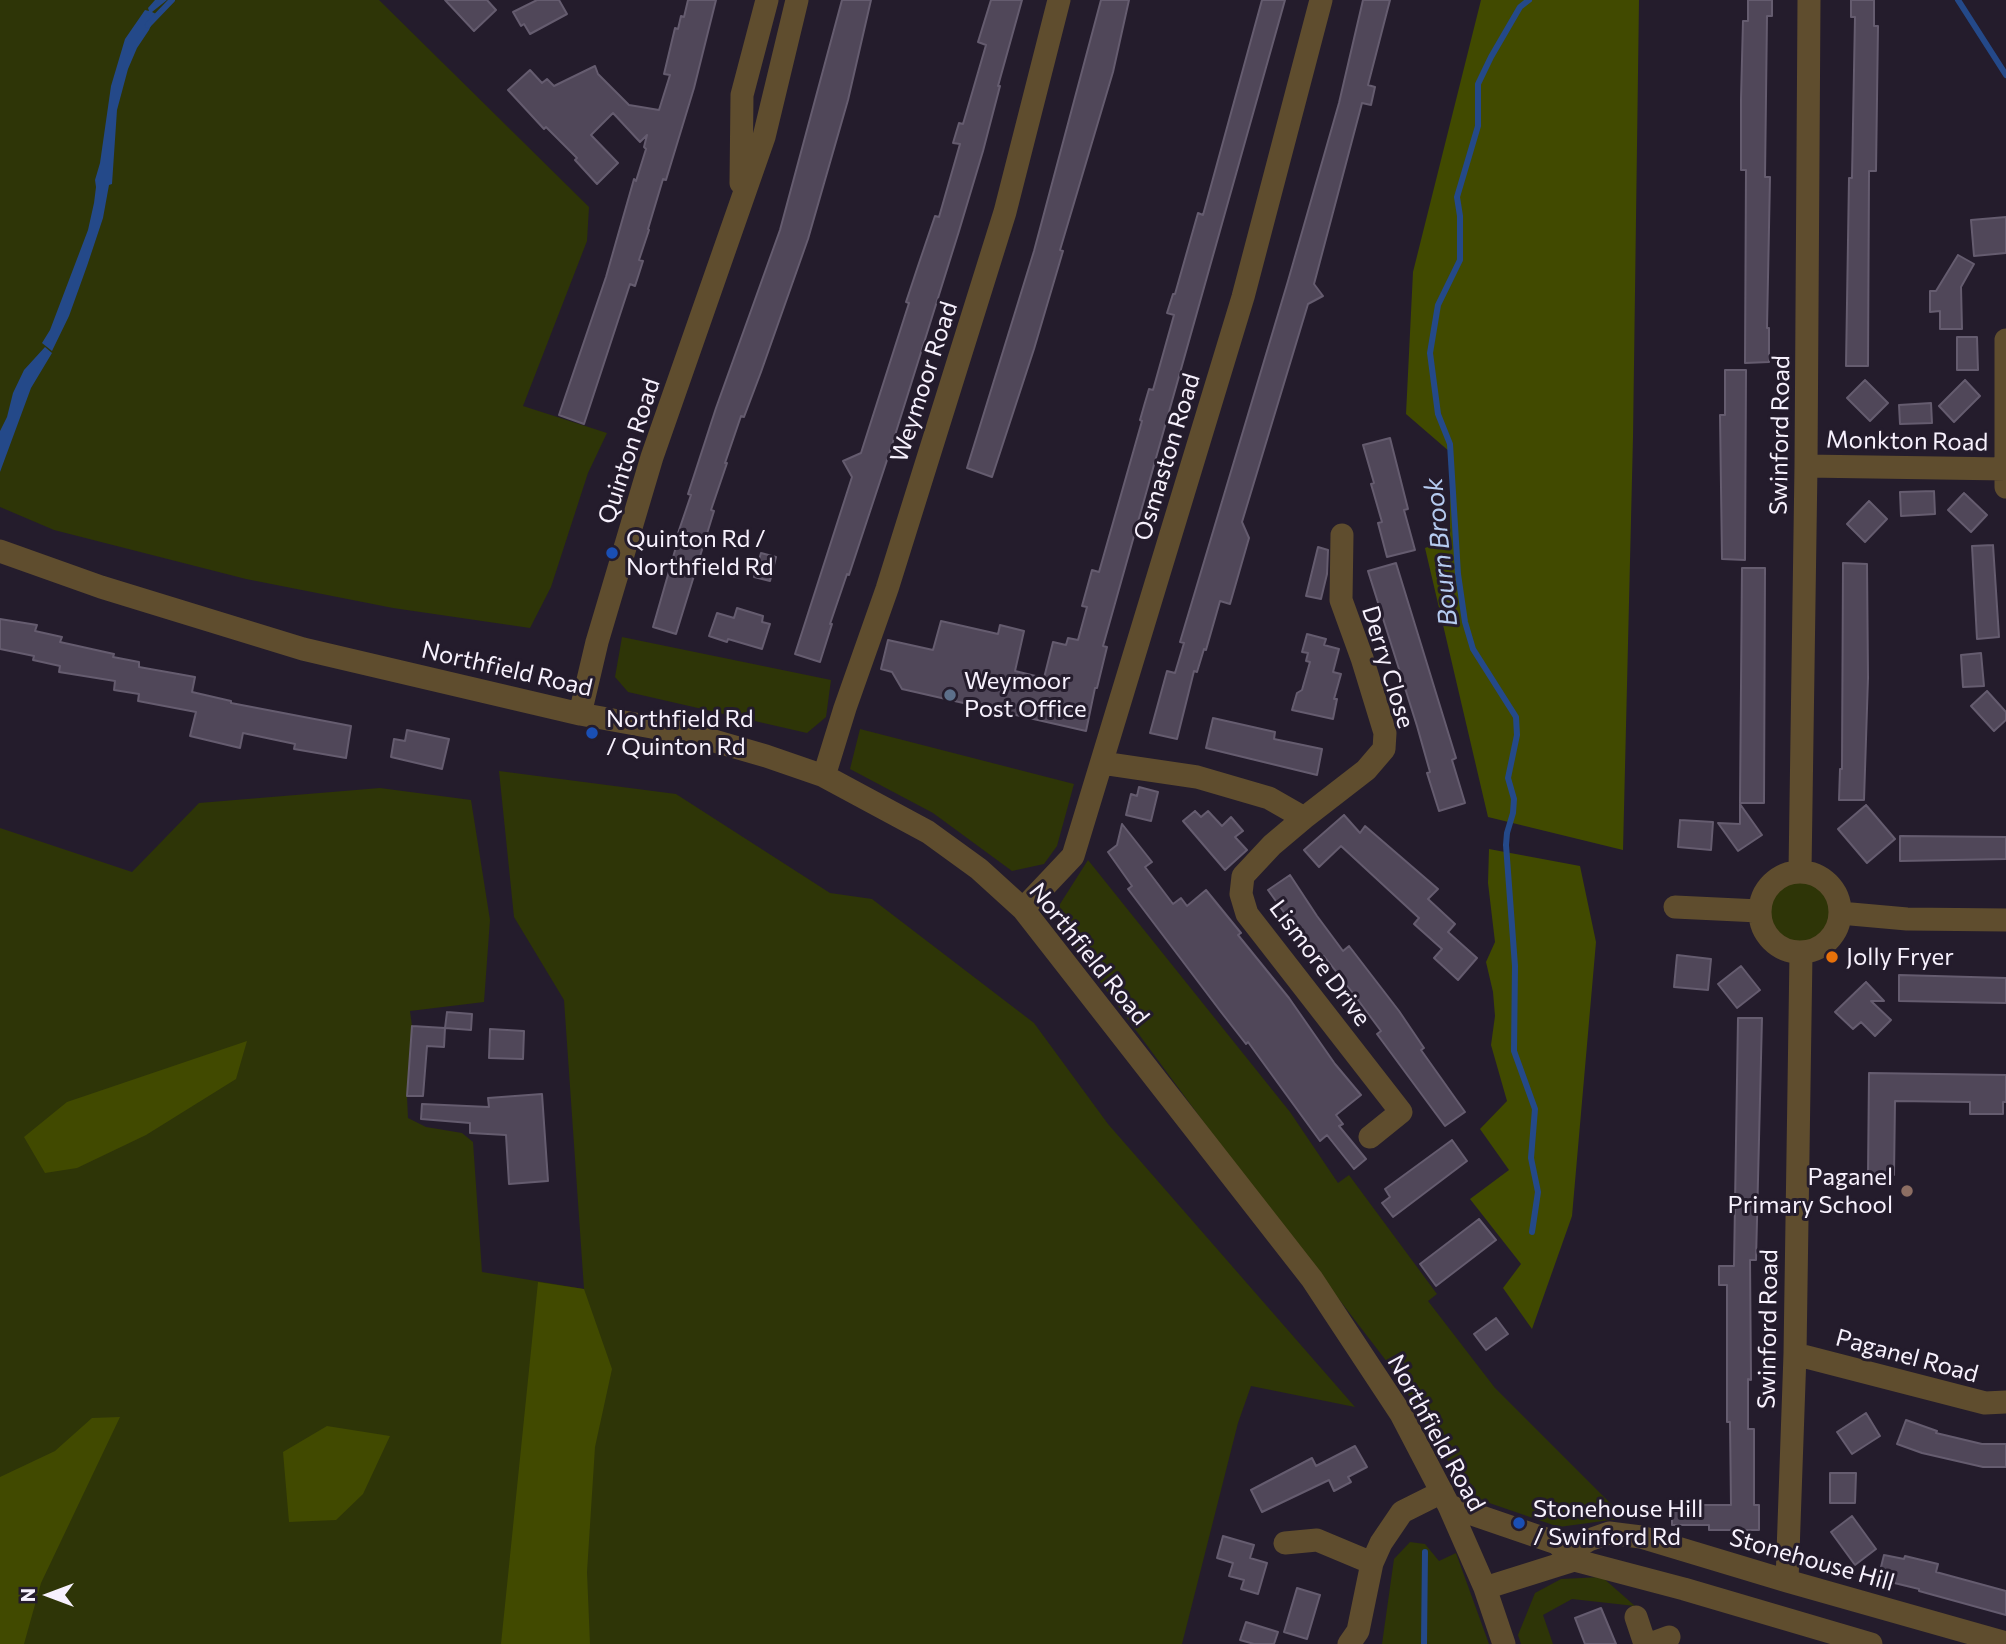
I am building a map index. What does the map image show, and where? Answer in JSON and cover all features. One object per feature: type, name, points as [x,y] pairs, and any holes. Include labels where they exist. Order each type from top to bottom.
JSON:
[{"type":"street","name":"Quinton Road","points":[[741,207],[742,95],[767,0]]},
{"type":"street","name":"Quinton Road","points":[[580,714],[597,642],[652,457],[764,137],[797,0]]},
{"type":"street","name":"Weymoor Road","points":[[824,776],[887,589],[1005,212],[1059,0]]},
{"type":"street","name":"Osmaston Road","points":[[1023,909],[1073,856],[1243,298],[1321,0]]},
{"type":"street","name":"Swinford Road","points":[[1800,871],[1810,0]]},
{"type":"street","points":[[2005,475],[2006,340]]},
{"type":"street","name":"Monkton Road","points":[[1806,466],[2005,475]]},
{"type":"street","name":"Derry Close","points":[[1304,818],[1366,769],[1384,749],[1385,733],[1341,600],[1342,535]]},
{"type":"street","name":"Northfield Road","points":[[0,551],[101,587],[303,649],[580,714],[690,734],[824,776],[929,832],[979,869],[1023,909],[1311,1279],[1396,1405],[1446,1499],[1485,1588],[1504,1644]]},
{"type":"street","points":[[1102,763],[1196,777],[1269,799],[1304,818]]},
{"type":"street","name":"Lismore Drive","points":[[1304,818],[1272,845],[1242,876],[1241,894],[1247,914],[1401,1112],[1370,1137]]},
{"type":"street","points":[[1800,871],[1825,880],[1838,897],[1840,913],[1836,929],[1826,943],[1801,953],[1777,946],[1763,930],[1759,911],[1765,890],[1777,878],[1800,871]]},
{"type":"street","points":[[1675,907],[1759,911]]},
{"type":"street","points":[[1840,913],[1907,919],[2006,920]]},
{"type":"street","name":"Swinford Road","points":[[1787,1581],[1795,1354],[1801,953]]},
{"type":"street","name":"Paganel Road","points":[[1795,1354],[1985,1403],[2006,1402]]},
{"type":"street","points":[[1349,1644],[1358,1631],[1372,1563],[1381,1543],[1402,1512],[1446,1499],[1557,1543],[1574,1560],[1871,1644]]},
{"type":"street","name":"Stonehouse Hill","points":[[1485,1588],[1574,1560],[1579,1546],[1609,1533],[1641,1537],[2006,1643]]},
{"type":"street","points":[[1285,1543],[1317,1541],[1372,1563]]},
{"type":"street","points":[[1636,1617],[1655,1642]]},
{"type":"green space","points":[[0,0],[379,0],[589,207],[587,241],[523,406],[607,433],[588,473],[551,587],[530,628],[393,608],[246,579],[54,530],[0,507]]},
{"type":"green space","points":[[1481,0],[1639,0],[1633,437],[1623,850],[1488,817],[1425,548],[1450,539],[1450,452],[1406,414],[1413,272]]},
{"type":"green space","points":[[622,637],[831,680],[826,717],[807,733],[628,692],[615,677]]},
{"type":"green space","points":[[860,729],[1074,784],[1057,846],[1044,864],[1012,871],[933,813],[850,769]]},
{"type":"green space","points":[[499,771],[676,794],[830,893],[872,899],[1034,1023],[1108,1124],[1355,1407],[1251,1386],[1238,1423],[1182,1644],[0,1644],[0,828],[132,872],[199,803],[380,788],[471,800],[490,920],[484,1002],[410,1011],[412,1026],[408,1118],[426,1127],[462,1133],[473,1142],[482,1272],[584,1289],[564,1000],[514,917]]},
{"type":"green space","points":[[1489,849],[1580,866],[1596,942],[1572,1216],[1532,1329],[1503,1288],[1521,1264],[1470,1199],[1509,1170],[1480,1129],[1507,1101],[1491,1045],[1495,1016],[1486,962],[1495,942],[1488,883]]},
{"type":"green space","points":[[1088,860],[1290,1112],[1338,1183],[1349,1175],[1437,1294],[1428,1301],[1495,1388],[1625,1518],[1559,1527],[1469,1496],[1394,1371],[1219,1143],[1059,926],[1060,904]]},
{"type":"green space","points":[[1793,874],[1807,874],[1821,880],[1832,891],[1838,912],[1835,927],[1827,939],[1807,950],[1793,950],[1779,944],[1768,933],[1762,919],[1762,905],[1768,891],[1779,880]]},
{"type":"green space","points":[[247,1041],[236,1079],[146,1135],[77,1168],[45,1173],[24,1137],[67,1102]]},
{"type":"green space","points":[[538,1282],[584,1289],[612,1369],[595,1447],[587,1572],[590,1644],[501,1644]]},
{"type":"green space","points":[[120,1417],[41,1583],[24,1644],[0,1644],[0,1477],[55,1451],[92,1418]]},
{"type":"green space","points":[[327,1426],[390,1436],[363,1494],[336,1520],[289,1522],[283,1452]]},
{"type":"green space","points":[[1410,1542],[1425,1544],[1439,1561],[1456,1553],[1489,1644],[1382,1644],[1394,1559]]},
{"type":"green space","points":[[1602,1577],[1635,1606],[1572,1599],[1543,1615],[1553,1644],[1521,1644],[1518,1635],[1535,1593],[1561,1579]]},
{"type":"water","points":[[155,0],[167,0],[152,12],[156,14],[128,69],[117,110],[112,184],[109,185],[103,218],[69,316],[52,351],[42,343],[50,330],[88,230],[111,86],[125,39]]},
{"type":"water","points":[[45,347],[52,353],[31,388],[0,472],[0,431],[13,393],[24,370]]},
{"type":"building","points":[[445,0],[487,0],[496,10],[474,31]]},
{"type":"building","points":[[537,0],[559,0],[567,14],[530,34],[524,24],[521,26],[513,12]]},
{"type":"building","points":[[688,0],[716,0],[694,88],[639,260],[643,261],[635,286],[630,284],[584,424],[559,415],[606,277],[634,179],[636,181],[646,149],[644,147],[647,135],[640,142],[613,113],[591,135],[618,163],[597,184],[575,160],[577,158],[546,127],[544,129],[508,90],[530,70],[542,83],[547,79],[554,86],[595,66],[598,74],[629,105],[659,110],[670,75],[664,74],[675,28],[678,29],[681,16],[684,17]]},
{"type":"building","points":[[842,0],[871,0],[848,100],[808,239],[761,372],[744,417],[741,416],[725,463],[711,510],[714,511],[676,634],[653,627],[678,540],[676,539],[716,408],[780,230]]},
{"type":"building","points":[[991,0],[1022,0],[983,151],[959,231],[891,448],[830,624],[820,662],[795,654],[852,477],[843,461],[861,453],[909,303],[906,302],[935,216],[939,217],[960,144],[953,143],[959,123],[963,124],[986,45],[978,42]]},
{"type":"building","points":[[1101,0],[1129,0],[1113,72],[1060,250],[1063,251],[992,477],[967,468],[1034,251]]},
{"type":"building","points":[[1262,0],[1285,0],[1103,646],[1107,647],[1086,731],[902,689],[892,672],[881,669],[888,640],[933,650],[941,621],[998,634],[1000,625],[1024,631],[1015,671],[1044,678],[1053,642],[1066,645],[1068,638],[1078,640],[1087,607],[1082,606],[1092,570],[1099,572],[1144,406],[1149,389],[1153,390],[1174,315],[1167,313],[1198,213],[1203,215]]},
{"type":"building","points":[[1363,0],[1390,0],[1368,85],[1375,87],[1371,105],[1362,103],[1314,284],[1323,296],[1308,304],[1242,522],[1249,538],[1230,604],[1220,601],[1206,650],[1204,649],[1197,672],[1194,671],[1177,739],[1150,733],[1167,671],[1175,673],[1184,643],[1180,642],[1339,103]]},
{"type":"building","points":[[1748,0],[1772,0],[1772,16],[1767,16],[1765,177],[1770,177],[1767,328],[1769,362],[1745,363],[1746,170],[1741,170],[1741,99],[1743,21],[1748,21]]},
{"type":"building","points":[[1851,0],[1874,0],[1874,26],[1878,26],[1876,171],[1869,171],[1868,366],[1846,366],[1855,17],[1851,17]]},
{"type":"building","points":[[2006,217],[2006,253],[1974,256],[1971,220]]},
{"type":"building","points":[[1958,255],[1974,264],[1961,287],[1962,329],[1940,329],[1940,311],[1930,312],[1930,291],[1936,291]]},
{"type":"building","points":[[1957,337],[1977,337],[1978,370],[1957,370]]},
{"type":"building","points":[[1725,370],[1746,370],[1745,560],[1722,559],[1720,415],[1725,415]]},
{"type":"building","points":[[1865,380],[1888,403],[1870,421],[1847,398]]},
{"type":"building","points":[[1965,380],[1980,396],[1954,422],[1939,406]]},
{"type":"building","points":[[1931,403],[1932,423],[1900,424],[1899,405]]},
{"type":"building","points":[[1390,438],[1408,509],[1404,510],[1415,550],[1387,557],[1378,523],[1382,522],[1371,484],[1374,483],[1363,445]]},
{"type":"building","points":[[1934,491],[1935,514],[1901,516],[1900,492]]},
{"type":"building","points":[[1964,493],[1987,515],[1971,532],[1948,510]]},
{"type":"building","points":[[1869,501],[1887,519],[1865,542],[1847,524]]},
{"type":"building","points":[[1993,545],[1999,637],[1977,639],[1972,546]]},
{"type":"building","points":[[1318,547],[1328,550],[1327,574],[1321,599],[1306,596]]},
{"type":"building","points":[[761,553],[776,557],[770,581],[754,577]]},
{"type":"building","points":[[1396,563],[1456,758],[1452,760],[1465,803],[1439,811],[1417,726],[1368,571]]},
{"type":"building","points":[[1843,563],[1867,564],[1868,678],[1864,800],[1839,800],[1842,769]]},
{"type":"building","points":[[1742,568],[1765,568],[1764,803],[1740,803]]},
{"type":"building","points":[[737,608],[763,616],[762,622],[770,624],[762,649],[709,636],[717,613],[734,618]]},
{"type":"building","points":[[0,619],[37,625],[35,631],[62,637],[60,642],[114,654],[113,657],[139,662],[139,667],[195,677],[192,692],[231,703],[351,726],[346,758],[294,749],[295,744],[243,733],[240,748],[190,736],[196,712],[138,701],[139,694],[114,690],[115,681],[59,672],[60,666],[33,660],[34,656],[0,649]]},
{"type":"building","points":[[1307,634],[1326,639],[1324,645],[1339,649],[1333,672],[1341,674],[1334,699],[1337,699],[1333,719],[1292,710],[1297,693],[1302,690],[1310,662],[1306,661],[1308,653],[1302,652]]},
{"type":"building","points":[[1981,653],[1984,686],[1963,687],[1961,655]]},
{"type":"building","points":[[1987,691],[2006,712],[2006,720],[1994,731],[1971,706]]},
{"type":"building","points":[[1213,718],[1275,732],[1274,739],[1322,749],[1317,775],[1206,748]]},
{"type":"building","points":[[407,730],[449,739],[442,769],[391,757],[394,739],[405,741]]},
{"type":"building","points":[[1139,787],[1158,792],[1151,821],[1126,815],[1131,794],[1137,796]]},
{"type":"building","points":[[1740,804],[1762,835],[1738,851],[1718,823],[1740,824]]},
{"type":"building","points":[[1866,805],[1895,839],[1867,863],[1838,829]]},
{"type":"building","points":[[1195,811],[1201,817],[1208,811],[1222,826],[1231,817],[1243,831],[1235,837],[1247,850],[1225,870],[1183,821]]},
{"type":"building","points":[[1344,815],[1360,833],[1365,826],[1438,889],[1428,899],[1455,924],[1448,932],[1477,958],[1458,980],[1434,958],[1442,949],[1414,924],[1419,918],[1341,846],[1319,867],[1304,850]]},
{"type":"building","points":[[1680,820],[1713,822],[1711,850],[1678,847]]},
{"type":"building","points":[[1122,824],[1152,862],[1145,867],[1173,904],[1181,898],[1187,906],[1206,890],[1361,1095],[1336,1115],[1343,1124],[1339,1126],[1366,1159],[1354,1169],[1327,1135],[1320,1141],[1248,1042],[1246,1044],[1128,889],[1132,886],[1108,852],[1117,845]]},
{"type":"building","points":[[1900,836],[2006,837],[2006,859],[1900,861]]},
{"type":"building","points":[[1290,875],[1343,951],[1349,946],[1399,1011],[1424,1048],[1421,1050],[1465,1112],[1445,1126],[1377,1034],[1381,1031],[1352,992],[1324,956],[1318,960],[1268,890]]},
{"type":"building","points":[[1677,955],[1711,959],[1708,990],[1674,987]]},
{"type":"building","points":[[1741,966],[1760,990],[1737,1008],[1718,984]]},
{"type":"building","points":[[1899,975],[2006,978],[2006,1003],[1899,1001]]},
{"type":"building","points":[[1866,982],[1884,1001],[1871,1001],[1891,1020],[1875,1036],[1861,1022],[1853,1029],[1835,1012]]},
{"type":"building","points":[[447,1012],[472,1014],[471,1030],[445,1028]]},
{"type":"building","points":[[1738,1018],[1762,1018],[1756,1260],[1750,1260],[1751,1380],[1748,1379],[1748,1429],[1754,1429],[1754,1505],[1759,1505],[1759,1530],[1709,1530],[1709,1525],[1672,1525],[1672,1505],[1731,1505],[1730,1422],[1727,1422],[1727,1285],[1719,1285],[1719,1266],[1734,1266]]},
{"type":"building","points":[[412,1026],[445,1028],[444,1047],[427,1046],[423,1096],[407,1096]]},
{"type":"building","points":[[490,1029],[524,1031],[523,1059],[489,1058]]},
{"type":"building","points":[[1869,1073],[2006,1075],[2003,1114],[1970,1114],[1970,1102],[1895,1101],[1894,1175],[1868,1175]]},
{"type":"building","points":[[542,1094],[548,1181],[509,1184],[506,1135],[470,1133],[470,1123],[421,1119],[422,1104],[489,1107],[488,1098]]},
{"type":"building","points":[[1452,1140],[1467,1161],[1393,1217],[1382,1203],[1390,1197],[1385,1189]]},
{"type":"building","points":[[1479,1219],[1496,1240],[1436,1286],[1420,1264]]},
{"type":"building","points":[[1496,1318],[1508,1334],[1486,1350],[1474,1334]]},
{"type":"building","points":[[1866,1413],[1880,1436],[1852,1454],[1837,1432]]},
{"type":"building","points":[[1906,1420],[1937,1431],[1936,1433],[1982,1444],[2006,1444],[2006,1467],[1983,1467],[1922,1453],[1897,1444]]},
{"type":"building","points":[[1355,1446],[1367,1467],[1348,1477],[1351,1482],[1334,1491],[1329,1480],[1262,1512],[1251,1490],[1312,1458],[1316,1466]]},
{"type":"building","points":[[1830,1473],[1856,1473],[1855,1503],[1830,1503]]},
{"type":"building","points":[[1852,1516],[1876,1549],[1855,1565],[1831,1532]]},
{"type":"building","points":[[1223,1536],[1254,1545],[1250,1558],[1267,1563],[1258,1594],[1241,1589],[1244,1580],[1229,1576],[1233,1563],[1217,1558]]},
{"type":"building","points":[[1884,1555],[1904,1559],[1905,1556],[1938,1564],[1936,1572],[2006,1591],[2006,1615],[1878,1579]]},
{"type":"building","points":[[1297,1588],[1320,1595],[1307,1639],[1284,1632]]},
{"type":"building","points":[[1601,1608],[1616,1644],[1585,1644],[1575,1618]]},
{"type":"building","points":[[1246,1622],[1278,1632],[1274,1644],[1254,1644],[1240,1640]]},
{"type":"waterway","points":[[148,25],[172,0]]},
{"type":"waterway","name":"Bourn Brook","points":[[1529,0],[1520,7],[1478,84],[1478,126],[1457,197],[1460,260],[1438,305],[1430,353],[1438,414],[1450,444],[1458,574],[1465,622],[1473,649],[1516,717],[1517,735],[1508,778],[1514,799],[1513,813],[1506,845],[1515,966],[1514,1051],[1535,1109],[1531,1158],[1538,1192],[1532,1232]]},
{"type":"waterway","points":[[1958,0],[2006,75]]},
{"type":"waterway","name":"Bourn Brook","points":[[1424,1644],[1425,1552]]},
{"type":"place","name":"Quinton Rd / Northfield Rd","points":[[612,553]]},
{"type":"place","name":"Weymoor Post Office","points":[[950,695]]},
{"type":"place","name":"Northfield Rd / Quinton Rd","points":[[592,733]]},
{"type":"place","name":"Jolly Fryer","points":[[1832,957]]},
{"type":"place","name":"Paganel Primary School","points":[[1907,1191]]},
{"type":"place","name":"Stonehouse Hill / Swinford Rd","points":[[1519,1523]]}]
